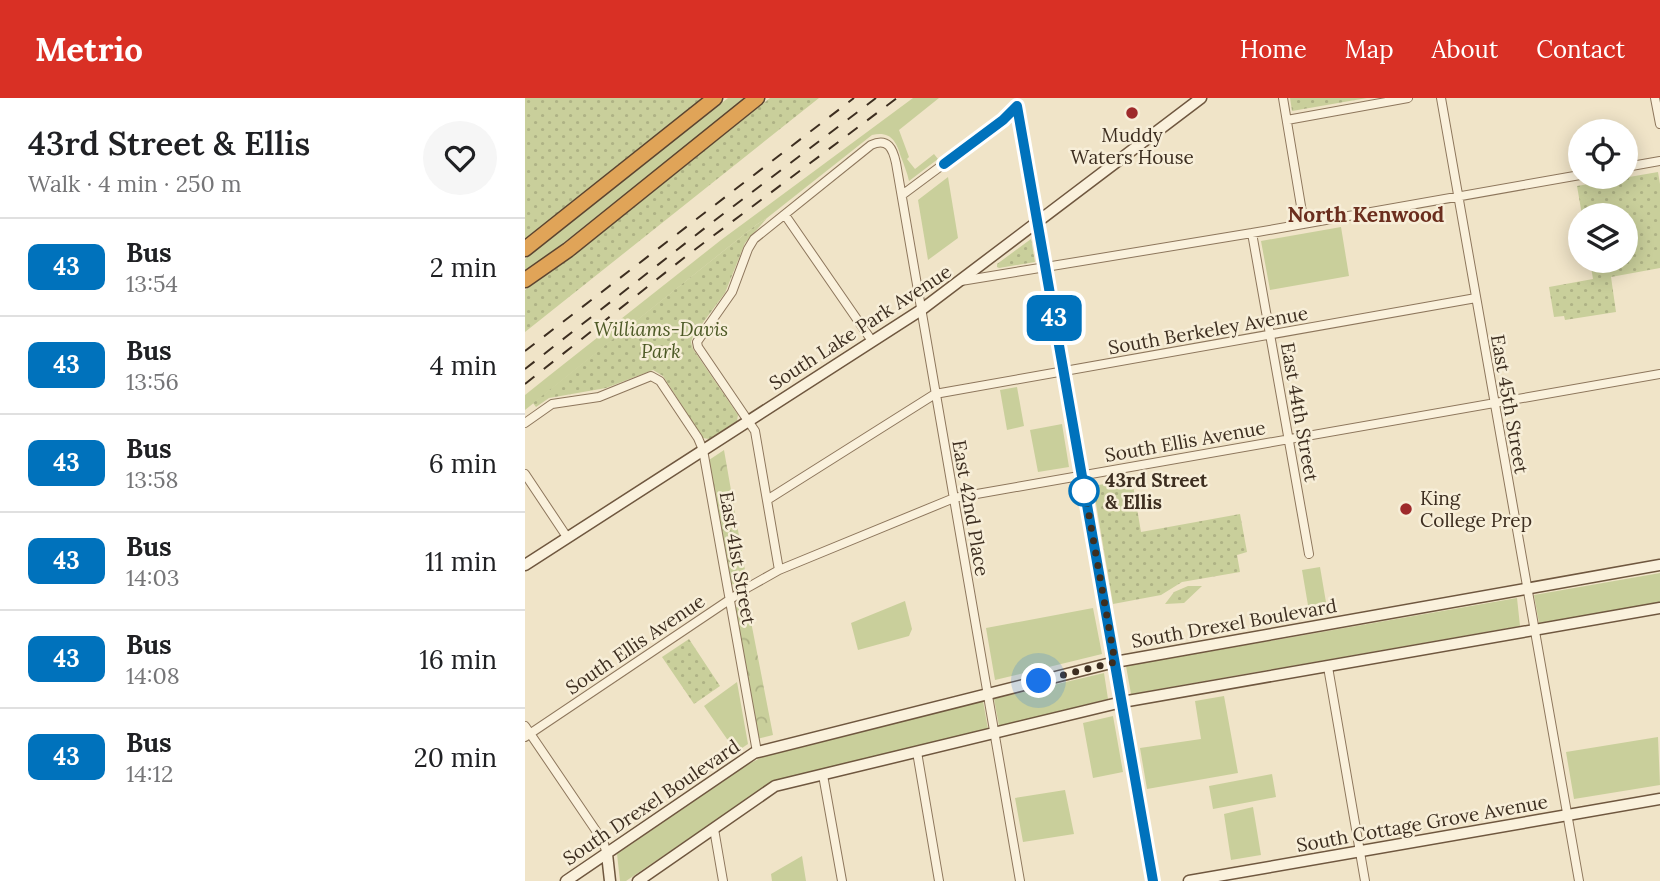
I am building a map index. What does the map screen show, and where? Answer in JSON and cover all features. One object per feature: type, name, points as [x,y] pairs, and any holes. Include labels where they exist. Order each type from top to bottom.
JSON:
[{"type":"highway","points":[[525,248],[715,98]]},
{"type":"highway","points":[[525,281],[568,250],[757,98]]},
{"type":"street","name":"South Lake Park Avenue","points":[[525,565],[921,310],[1201,98]]},
{"type":"street","points":[[1283,98],[1304,224]]},
{"type":"street","points":[[1287,120],[1408,98]]},
{"type":"street","name":"East 45th Street","points":[[1441,98],[1579,881]]},
{"type":"street","points":[[1655,98],[1660,124]]},
{"type":"street","points":[[902,195],[1003,120],[1017,106],[1153,881]]},
{"type":"street","name":"East 42nd Place","points":[[785,215],[871,145],[877,142],[886,143],[894,152],[1020,881]]},
{"type":"street","points":[[1638,165],[1660,162]]},
{"type":"street","points":[[961,281],[1045,269],[1568,177]]},
{"type":"street","points":[[779,570],[755,431],[698,347],[700,337],[713,322],[731,292],[748,249],[761,232],[785,215],[872,341]]},
{"type":"street","name":"East 44th Street","points":[[1252,233],[1309,554]]},
{"type":"street","name":"South Berkeley Avenue","points":[[767,500],[935,394],[1476,298]]},
{"type":"street","name":"South Ellis Avenue","points":[[527,732],[779,570],[954,498],[1660,374]]},
{"type":"street","name":"East 41st Street","points":[[525,423],[552,404],[599,397],[652,376],[660,381],[698,438],[702,450],[757,752]]},
{"type":"street","points":[[525,474],[567,537]]},
{"type":"street","name":"South Drexel Boulevard","points":[[566,881],[757,752],[1115,662],[1660,565]]},
{"type":"street","points":[[638,881],[775,786],[1122,702],[1660,608]]},
{"type":"street","points":[[1328,667],[1365,881]]},
{"type":"street","points":[[527,732],[603,841],[610,881]]},
{"type":"street","points":[[917,752],[939,881]]},
{"type":"street","points":[[823,775],[842,881]]},
{"type":"street","name":"South Cottage Grove Avenue","points":[[1189,881],[1660,799]]},
{"type":"street","points":[[714,829],[723,881]]},
{"type":"green space","points":[[525,98],[704,98],[525,240]]},
{"type":"green space","points":[[728,98],[745,98],[525,272],[525,259]]},
{"type":"green space","points":[[770,98],[819,98],[525,332],[525,290],[582,249]]},
{"type":"green space","points":[[913,98],[939,98],[899,130],[909,157],[907,159],[915,169],[934,154],[938,159],[909,181],[892,138],[884,134],[872,135],[525,410],[525,395],[721,240]]},
{"type":"green space","points":[[1290,98],[1367,98],[1292,111]]},
{"type":"green space","points":[[1658,172],[1660,268],[1638,272],[1638,203],[1580,203],[1578,189],[1638,189],[1638,175]]},
{"type":"green space","points":[[948,177],[958,238],[928,260],[918,200]]},
{"type":"green space","name":"Williams-Davis Park","points":[[767,218],[745,243],[725,293],[691,342],[693,349],[738,415],[737,421],[709,439],[703,438],[663,376],[653,370],[606,388],[549,398],[536,407],[533,403]]},
{"type":"green space","points":[[1341,227],[1349,276],[1270,290],[1261,241]]},
{"type":"green space","points":[[1031,239],[1035,262],[997,267],[997,264]]},
{"type":"green space","points":[[1592,273],[1633,273],[1611,277],[1616,312],[1565,320],[1564,316],[1554,317],[1549,287],[1593,279]]},
{"type":"green space","points":[[1017,387],[1024,426],[1007,430],[1000,390]]},
{"type":"green space","points":[[1062,424],[1069,467],[1038,472],[1030,430]]},
{"type":"green space","points":[[724,450],[746,576],[730,586],[709,460]]},
{"type":"green space","points":[[1132,479],[1141,532],[1240,514],[1247,552],[1237,555],[1240,572],[1182,582],[1161,595],[1113,604],[1093,486]]},
{"type":"green space","points":[[1320,567],[1328,614],[1310,617],[1302,570]]},
{"type":"green space","points":[[1660,573],[1660,602],[1539,623],[1534,595]]},
{"type":"green space","points":[[1188,586],[1202,586],[1184,603],[1165,604],[1174,592]]},
{"type":"green space","points":[[1517,598],[1520,626],[1131,694],[1126,666]]},
{"type":"green space","points":[[747,601],[773,735],[757,739],[735,608]]},
{"type":"green space","points":[[905,601],[912,629],[909,636],[858,650],[851,623]]},
{"type":"green space","points":[[1093,608],[1102,654],[995,680],[986,628]]},
{"type":"green space","points":[[689,639],[720,686],[694,704],[662,657]]},
{"type":"green space","points":[[1104,673],[1108,699],[999,726],[994,699]]},
{"type":"green space","points":[[737,682],[748,744],[736,752],[704,706]]},
{"type":"green space","points":[[1224,696],[1238,773],[1147,789],[1140,748],[1201,739],[1195,701]]},
{"type":"green space","points":[[983,701],[988,729],[772,782],[626,881],[620,881],[617,854],[747,765],[766,755]]},
{"type":"green space","points":[[1113,716],[1123,772],[1093,778],[1083,723]]},
{"type":"green space","points":[[1658,737],[1660,785],[1574,799],[1566,752]]},
{"type":"green space","points":[[1272,774],[1276,797],[1213,809],[1209,786]]},
{"type":"green space","points":[[1065,790],[1074,834],[1023,842],[1015,798]]},
{"type":"green space","points":[[1253,807],[1261,855],[1231,860],[1224,814]]},
{"type":"green space","points":[[802,856],[806,881],[772,881],[771,874]]},
{"type":"railway","points":[[525,351],[854,98]]},
{"type":"railway","points":[[525,369],[876,98]]},
{"type":"railway","points":[[525,384],[685,257],[897,98]]},
{"type":"bus line","name":"43","points":[[944,164],[1003,120],[1017,106],[1153,881]]},
{"type":"place","name":"Muddy Waters House","points":[[1132,113]]},
{"type":"place","name":"43rd Street & Ellis","points":[[1084,491]]},
{"type":"place","name":"King College Prep","points":[[1406,509]]},
{"type":"district","name":"North Kenwood","points":[[1366,215]]},
{"type":"route","points":[[1039,681],[1115,662],[1084,487],[1084,491]]}]
